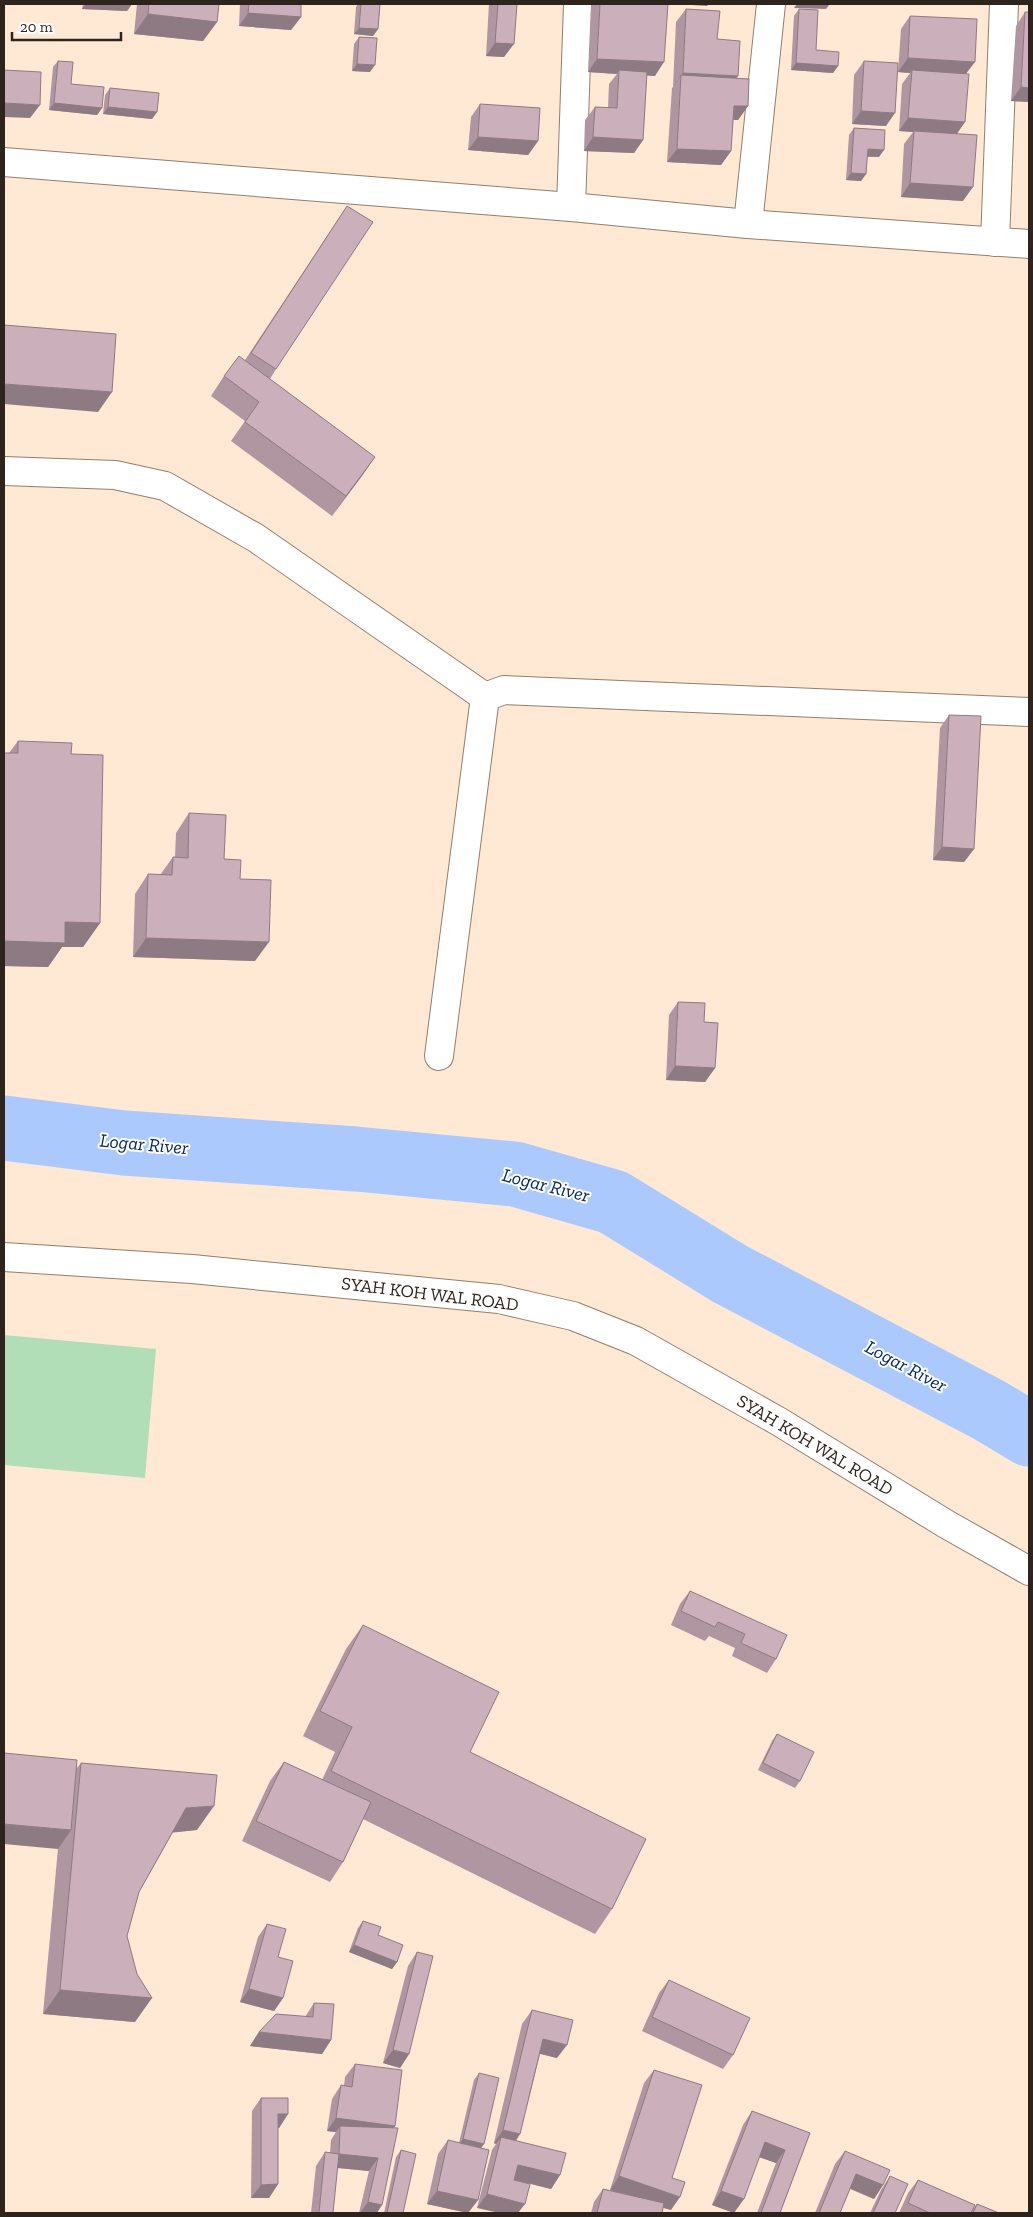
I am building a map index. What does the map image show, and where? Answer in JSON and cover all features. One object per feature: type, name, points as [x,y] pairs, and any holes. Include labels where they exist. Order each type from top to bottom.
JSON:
[{"type":"street","points":[[571,207],[578,4]]},
{"type":"street","points":[[748,224],[771,4]]},
{"type":"street","points":[[995,242],[1004,4]]},
{"type":"street","points":[[4,162],[571,207],[748,224],[1029,244]]},
{"type":"street","points":[[4,471],[115,475],[165,486],[256,538],[485,697]]},
{"type":"street","points":[[485,697],[504,690],[1029,712]]},
{"type":"street","points":[[439,1056],[485,697]]},
{"type":"street","name":"SYAH KOH WAL ROAD","points":[[4,1257],[192,1269],[499,1299],[573,1316],[645,1346],[778,1421],[946,1524],[1029,1571]]},
{"type":"green space","points":[[4,1335],[156,1349],[145,1478],[4,1465]]},
{"type":"building","points":[[149,4],[219,4],[217,22],[148,14]]},
{"type":"building","points":[[249,4],[301,4],[301,17],[248,13]]},
{"type":"building","points":[[361,4],[380,4],[378,29],[359,28]]},
{"type":"building","points":[[498,4],[517,4],[514,44],[495,43]]},
{"type":"building","points":[[600,4],[668,4],[664,62],[597,59]]},
{"type":"building","points":[[686,9],[720,11],[717,39],[740,41],[738,76],[683,73]]},
{"type":"building","points":[[799,9],[818,10],[816,50],[839,52],[838,66],[796,63]]},
{"type":"building","points":[[1025,12],[1029,12],[1029,88],[1021,87]]},
{"type":"building","points":[[910,16],[977,19],[975,62],[908,58]]},
{"type":"building","points":[[359,37],[377,38],[375,65],[357,64]]},
{"type":"building","points":[[58,61],[73,62],[71,84],[104,87],[102,108],[54,103]]},
{"type":"building","points":[[864,61],[898,63],[895,113],[861,111]]},
{"type":"building","points":[[4,70],[41,72],[40,105],[4,103]]},
{"type":"building","points":[[619,70],[647,72],[643,140],[593,137],[595,107],[617,108]]},
{"type":"building","points":[[912,70],[969,74],[965,122],[908,118]]},
{"type":"building","points":[[681,75],[749,79],[748,106],[734,106],[731,151],[677,149]]},
{"type":"building","points":[[110,88],[159,93],[157,112],[108,107]]},
{"type":"building","points":[[480,104],[540,108],[538,141],[478,137]]},
{"type":"building","points":[[854,128],[885,130],[884,150],[868,149],[866,174],[851,173]]},
{"type":"building","points":[[914,131],[977,135],[973,187],[910,183]]},
{"type":"building","points":[[347,206],[373,222],[276,369],[251,353]]},
{"type":"building","points":[[4,325],[116,334],[112,392],[4,384]]},
{"type":"building","points":[[239,356],[375,457],[346,496],[245,422],[259,402],[224,376]]},
{"type":"building","points":[[949,715],[981,716],[974,849],[942,847]]},
{"type":"building","points":[[18,741],[72,743],[71,754],[103,755],[100,923],[65,922],[65,943],[4,941],[4,753],[18,753]]},
{"type":"building","points":[[189,813],[226,815],[224,859],[241,860],[240,879],[271,880],[269,942],[146,938],[148,874],[172,875],[173,857],[188,858]]},
{"type":"building","points":[[678,1002],[705,1003],[704,1022],[718,1023],[715,1068],[675,1066]]},
{"type":"building","points":[[690,1591],[787,1635],[776,1659],[741,1643],[745,1634],[718,1622],[715,1627],[681,1611]]},
{"type":"building","points":[[363,1625],[499,1692],[470,1752],[646,1839],[612,1909],[331,1771],[352,1727],[320,1711]]},
{"type":"building","points":[[777,1734],[814,1752],[800,1781],[763,1763]]},
{"type":"building","points":[[4,1753],[77,1760],[71,1830],[4,1824]]},
{"type":"building","points":[[284,1762],[371,1802],[343,1862],[256,1821]]},
{"type":"building","points":[[81,1763],[217,1775],[214,1806],[186,1808],[139,1892],[127,1936],[137,1974],[152,1998],[60,1990]]},
{"type":"building","points":[[363,1921],[381,1927],[378,1935],[403,1945],[397,1962],[354,1945]]},
{"type":"building","points":[[267,1924],[286,1929],[278,1957],[293,1961],[283,1998],[249,1989]]},
{"type":"building","points":[[417,1952],[433,1956],[409,2054],[393,2050]]},
{"type":"building","points":[[669,1980],[750,2018],[733,2055],[652,2017]]},
{"type":"building","points":[[314,2003],[334,2004],[331,2040],[259,2032],[276,2014],[313,2017]]},
{"type":"building","points":[[532,2010],[573,2020],[567,2045],[543,2039],[520,2134],[503,2130]]},
{"type":"building","points":[[355,2064],[402,2070],[395,2126],[336,2118],[341,2085],[352,2087]]},
{"type":"building","points":[[654,2070],[702,2085],[672,2178],[685,2182],[680,2197],[619,2176]]},
{"type":"building","points":[[479,2073],[499,2078],[484,2144],[463,2139]]},
{"type":"building","points":[[261,2098],[288,2098],[288,2114],[278,2114],[278,2184],[261,2185]]},
{"type":"building","points":[[752,2111],[810,2133],[780,2213],[761,2213],[785,2150],[765,2142],[744,2199],[721,2191]]},
{"type":"building","points":[[340,2126],[398,2128],[382,2205],[368,2202],[378,2158],[339,2154]]},
{"type":"building","points":[[501,2137],[566,2153],[560,2175],[518,2165],[514,2180],[530,2184],[525,2204],[487,2194]]},
{"type":"building","points":[[448,2140],[489,2150],[478,2200],[437,2191]]},
{"type":"building","points":[[401,2150],[416,2154],[403,2213],[387,2213]]},
{"type":"building","points":[[845,2151],[890,2170],[883,2185],[856,2174],[840,2213],[819,2213]]},
{"type":"building","points":[[325,2152],[339,2154],[333,2213],[319,2213]]},
{"type":"building","points":[[890,2176],[908,2184],[895,2213],[873,2213]]},
{"type":"building","points":[[918,2180],[975,2205],[971,2213],[930,2213],[908,2203]]},
{"type":"building","points":[[603,2189],[664,2203],[662,2213],[597,2213]]},
{"type":"building","points":[[977,2204],[999,2213],[973,2213]]},
{"type":"waterway","name":"Logar River","points":[[4,1128],[124,1143],[356,1159],[515,1174],[613,1202],[730,1274],[989,1410],[1029,1434]]}]
